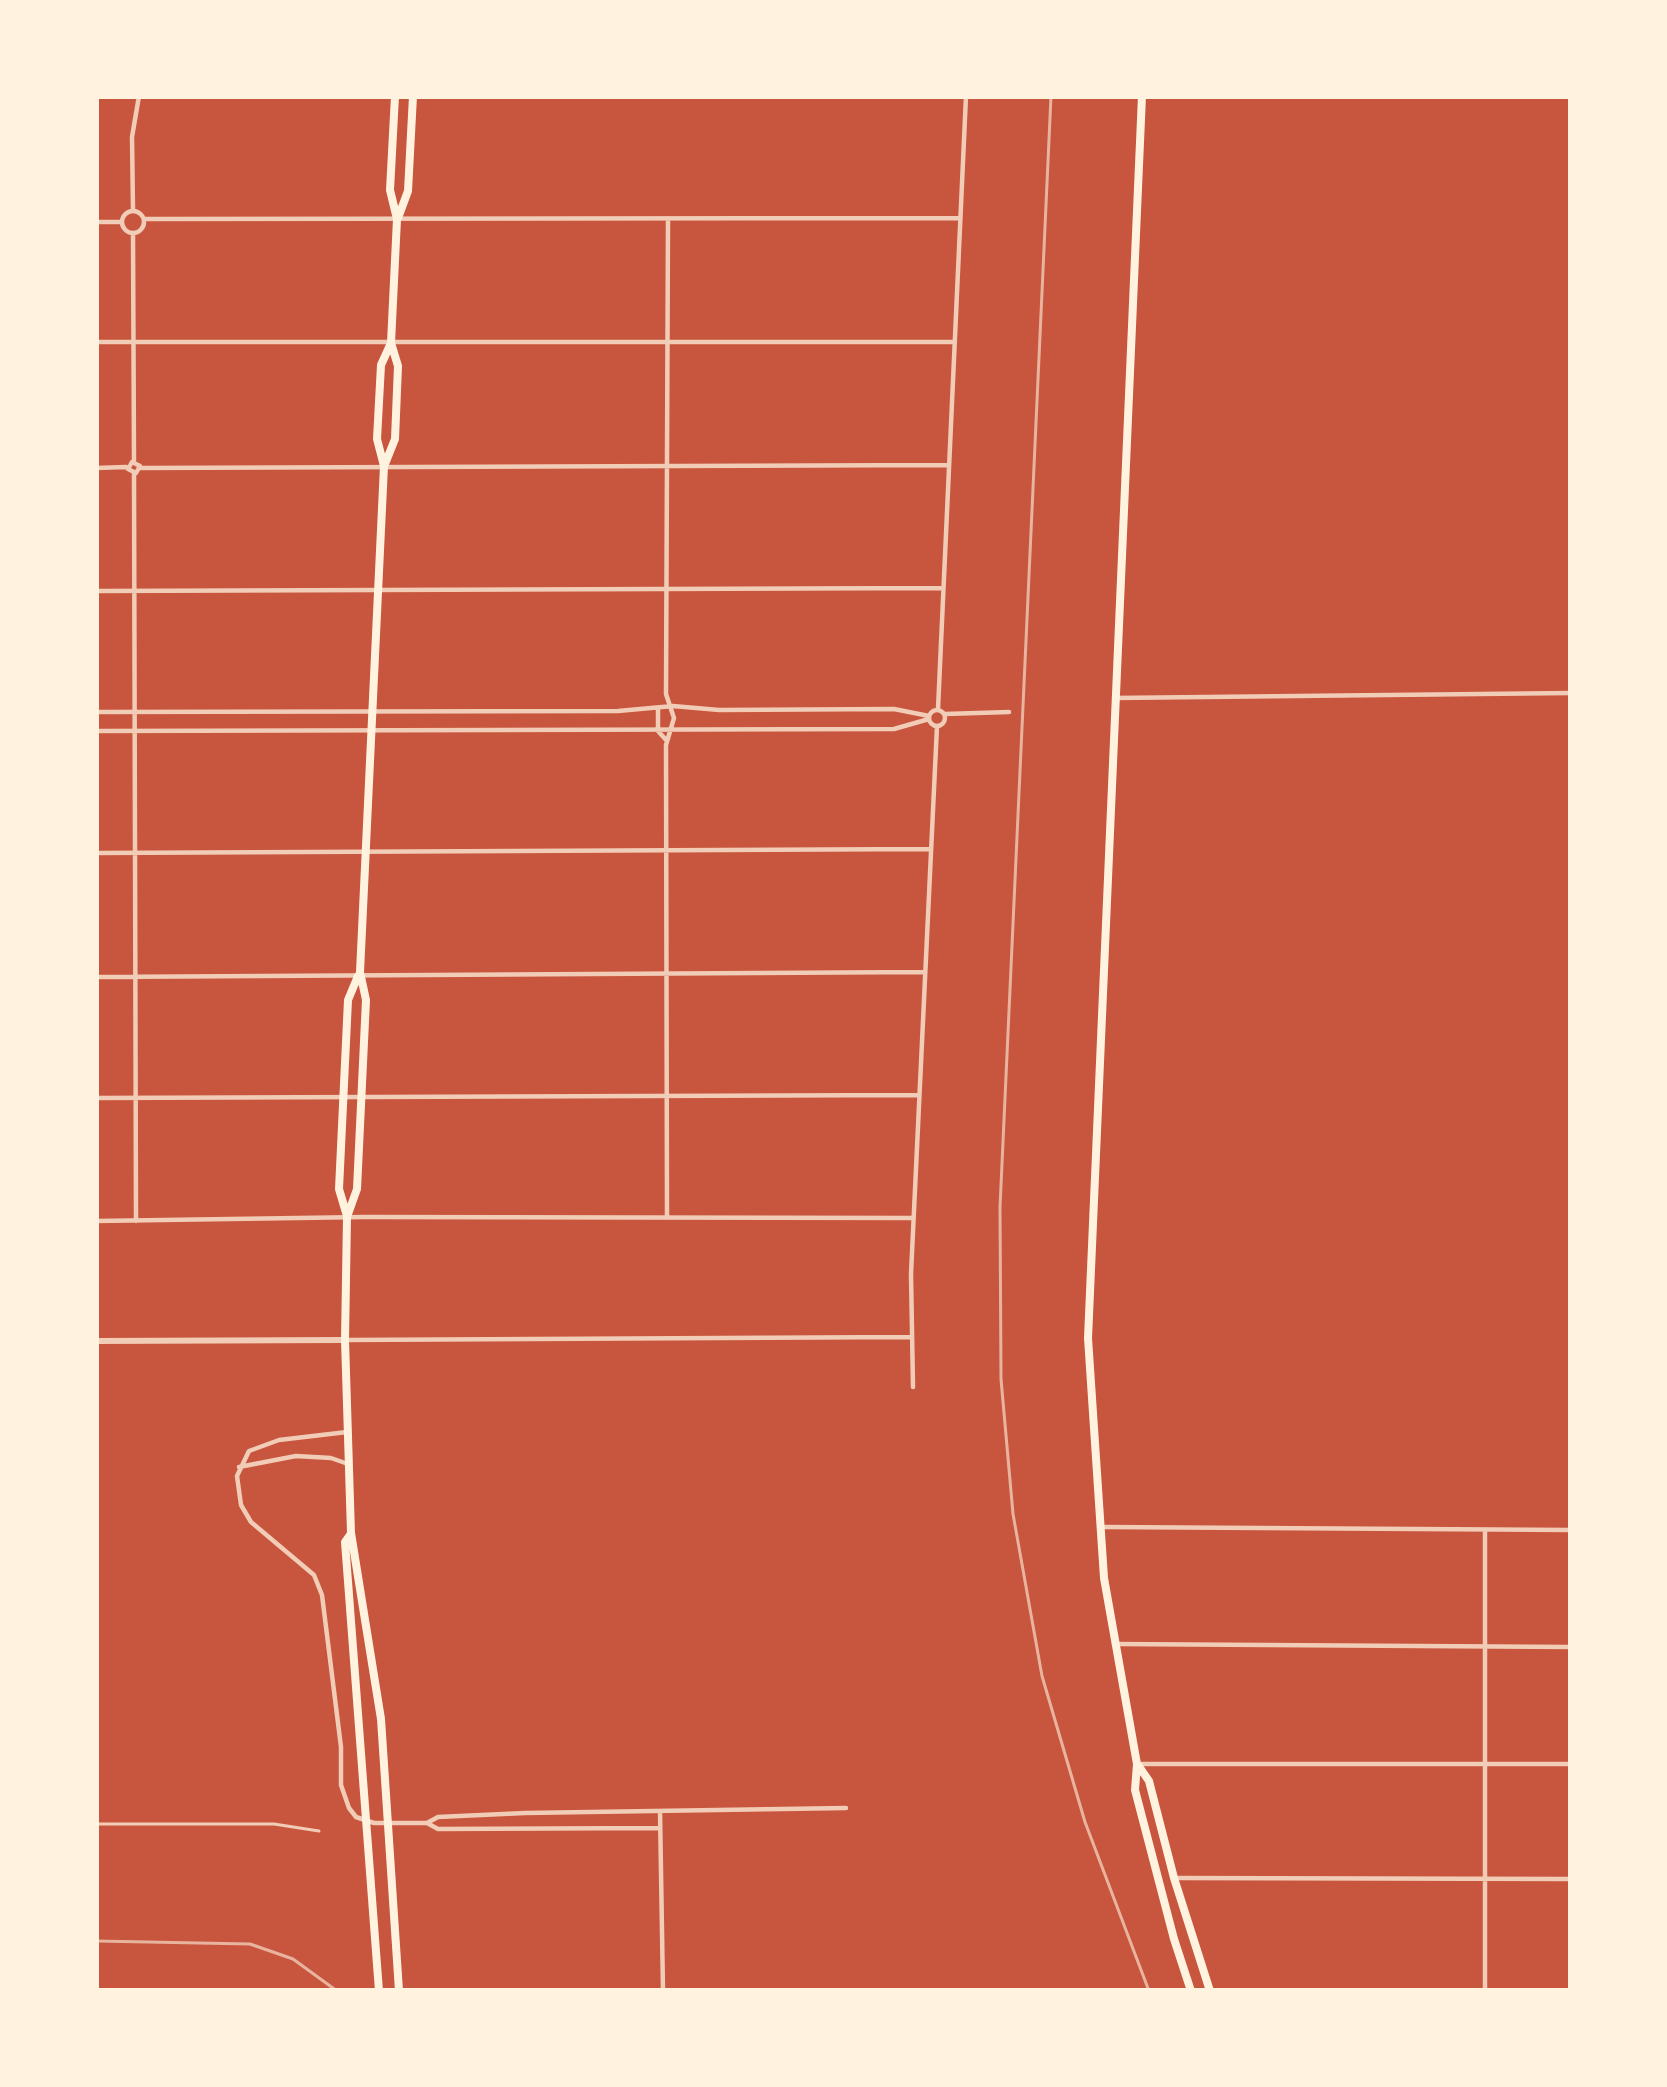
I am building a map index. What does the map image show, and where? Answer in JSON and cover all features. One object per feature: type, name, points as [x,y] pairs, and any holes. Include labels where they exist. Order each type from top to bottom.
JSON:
[{"type":"main road","points":[[384,466],[395,439],[398,366],[391,343],[397,219],[390,190],[395,96]]},
{"type":"main road","points":[[397,219],[408,191],[413,96]]},
{"type":"main road","points":[[1142,96],[1088,1258],[1090,1403],[1098,1527],[1137,1764],[1135,1790],[1191,1991]]},
{"type":"main road","points":[[347,1217],[357,1189],[366,1000],[360,972],[384,466],[377,439],[381,365],[391,343]]},
{"type":"main road","points":[[360,972],[348,1000],[339,1189],[347,1217],[348,1464],[351,1533],[381,1719],[399,1991]]},
{"type":"main road","points":[[351,1533],[346,1542],[379,1991]]},
{"type":"main road","points":[[1137,1764],[1149,1781],[1210,1991]]},
{"type":"street","points":[[139,96],[132,137],[134,210],[145,219],[959,218]]},
{"type":"street","points":[[96,731],[894,729],[929,717],[938,709],[966,96]]},
{"type":"street","points":[[133,233],[122,221],[134,210]]},
{"type":"street","points":[[133,233],[142,229],[145,219]]},
{"type":"street","points":[[667,1218],[667,742],[673,731],[667,589],[668,220]]},
{"type":"street","points":[[96,222],[122,221]]},
{"type":"street","points":[[133,233],[136,1221]]},
{"type":"street","points":[[96,342],[953,342]]},
{"type":"street","points":[[96,468],[948,465]]},
{"type":"street","points":[[96,591],[942,588]]},
{"type":"street","points":[[1114,698],[1571,693]]},
{"type":"street","points":[[96,712],[618,711],[670,703],[718,710],[894,709],[929,717],[938,726],[913,1218],[913,1388]]},
{"type":"street","points":[[658,707],[658,731],[667,742]]},
{"type":"street","points":[[938,709],[945,714],[1009,712]]},
{"type":"street","points":[[938,726],[945,714]]},
{"type":"street","points":[[96,853],[930,849]]},
{"type":"street","points":[[96,977],[925,972]]},
{"type":"street","points":[[96,1098],[919,1095]]},
{"type":"street","points":[[96,1221],[913,1218]]},
{"type":"street","points":[[96,1341],[912,1337]]},
{"type":"street","points":[[347,1432],[279,1440],[249,1451],[239,1467],[241,1505],[250,1522],[314,1575],[322,1595],[343,1799],[356,1816],[374,1823],[427,1823],[460,1816],[846,1808]]},
{"type":"street","points":[[239,1467],[296,1456],[327,1457],[348,1464]]},
{"type":"street","points":[[1098,1527],[1571,1530]]},
{"type":"street","points":[[1485,1530],[1485,1991]]},
{"type":"street","points":[[1114,1644],[1571,1647]]},
{"type":"street","points":[[1137,1764],[1571,1764]]},
{"type":"street","points":[[660,1811],[663,1991]]},
{"type":"street","points":[[427,1823],[438,1829],[660,1828]]},
{"type":"street","points":[[1174,1878],[1571,1879]]},
{"type":"lane","points":[[96,1824],[274,1824],[319,1831]]},
{"type":"railway","points":[[1051,96],[1000,1207],[1001,1379],[1013,1514],[1042,1676],[1085,1822],[1149,1991]]},
{"type":"railway","points":[[96,1941],[250,1944],[293,1959],[337,1991]]}]
